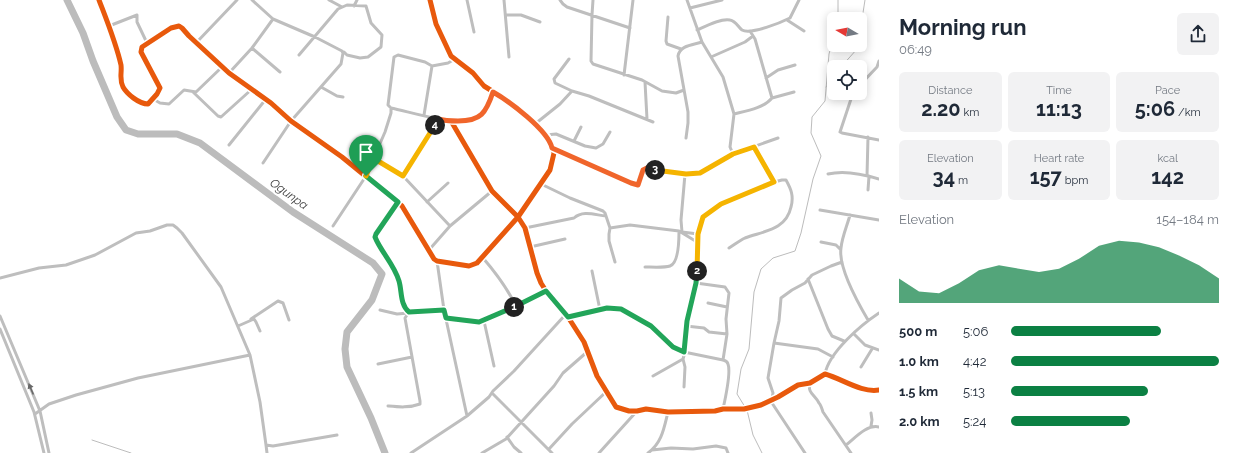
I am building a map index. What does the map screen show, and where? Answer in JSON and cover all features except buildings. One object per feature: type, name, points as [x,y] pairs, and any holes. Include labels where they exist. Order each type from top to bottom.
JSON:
[{"type":"street","points":[[99,0],[109,26],[121,67],[121,81],[124,88],[141,103],[148,104],[160,88],[141,52],[142,47],[171,28],[179,26],[222,67],[266,99],[291,121],[342,157],[398,202],[406,211],[432,256],[437,260],[469,266],[477,263],[483,258],[518,217],[550,170],[554,153],[546,135],[535,124],[506,99],[484,86],[473,72],[451,56],[436,24],[430,0]]},
{"type":"street","points":[[196,42],[237,0]]},
{"type":"street","points":[[252,0],[273,19],[316,37],[347,55],[360,58],[368,57],[381,47],[382,35],[371,23],[366,6],[348,5],[342,7],[334,14],[316,37],[299,55]]},
{"type":"street","points":[[329,0],[342,7]]},
{"type":"street","points":[[354,6],[357,0]]},
{"type":"street","points":[[467,0],[474,32]]},
{"type":"street","points":[[504,0],[509,58]]},
{"type":"street","points":[[560,0],[567,7],[630,28]]},
{"type":"street","points":[[594,0],[592,15],[591,61],[593,64],[645,82],[662,91],[672,93],[684,90]]},
{"type":"street","points":[[624,75],[633,0]]},
{"type":"street","points":[[687,0],[702,42],[723,77],[734,114],[730,147],[733,154]]},
{"type":"street","points":[[690,8],[722,0]]},
{"type":"street","points":[[697,30],[718,22],[729,20],[742,30],[750,31],[777,24],[790,18],[798,0]]},
{"type":"street","points":[[109,26],[137,15],[137,22],[146,43]]},
{"type":"street","points":[[506,15],[521,15],[540,22]]},
{"type":"street","points":[[668,17],[667,44],[681,49],[702,42]]},
{"type":"street","points":[[229,72],[252,48],[273,19]]},
{"type":"street","points":[[787,20],[804,31]]},
{"type":"street","points":[[750,31],[753,36],[772,98]]},
{"type":"street","points":[[711,57],[745,42],[753,36]]},
{"type":"street","points":[[252,48],[280,72]]},
{"type":"street","points":[[681,49],[678,56],[688,112],[686,138]]},
{"type":"street","points":[[262,163],[291,121],[341,64],[343,53]]},
{"type":"street","points":[[333,226],[366,176],[385,132],[391,108],[388,105],[394,57],[396,55],[425,62],[432,66],[448,63],[455,59]]},
{"type":"street","points":[[569,59],[554,81],[572,91],[589,96],[653,122]]},
{"type":"street","points":[[867,78],[877,67],[879,61]]},
{"type":"street","points":[[766,78],[778,70],[795,65]]},
{"type":"street","points":[[424,115],[432,66]]},
{"type":"street","points":[[193,92],[196,92],[222,67]]},
{"type":"street","points":[[645,82],[647,119]]},
{"type":"street","points":[[321,86],[337,96],[343,97]]},
{"type":"street","points":[[153,99],[160,103],[169,104],[184,90],[193,92],[218,116],[221,117],[252,89]]},
{"type":"street","points":[[535,124],[560,104],[572,91]]},
{"type":"street","points":[[391,108],[438,119],[469,121],[476,119],[482,114],[490,102],[493,92]]},
{"type":"street","points":[[734,114],[769,102],[772,98],[794,92]]},
{"type":"street","points":[[229,145],[266,99]]},
{"type":"street","points":[[851,100],[840,132],[879,140]]},
{"type":"street","points":[[403,176],[438,119]]},
{"type":"street","points":[[451,121],[492,191],[518,217],[525,228],[537,273],[546,291],[567,315],[584,342],[597,376],[616,406],[622,409],[637,411],[646,409],[668,412],[708,412],[760,405],[798,385],[810,383],[825,374],[833,356],[844,342],[868,320],[879,313]]},
{"type":"street","points":[[574,141],[581,127]]},
{"type":"street","points":[[546,135],[556,134],[592,148],[596,148],[603,144],[610,132]]},
{"type":"street","points":[[868,137],[868,190]]},
{"type":"street","points":[[552,148],[638,185],[640,183],[642,172],[647,168],[686,174],[700,173],[733,154],[778,138]]},
{"type":"street","points":[[754,147],[774,182]]},
{"type":"street","points":[[373,158],[403,176],[450,226]]},
{"type":"street","points":[[828,174],[836,172],[879,179]]},
{"type":"street","points":[[644,267],[669,267],[673,264],[676,258],[686,174]]},
{"type":"street","points":[[684,387],[685,367],[683,359],[685,352],[686,326],[696,283],[697,242],[701,219],[704,215],[721,204],[774,182],[786,180],[793,201],[788,217],[783,223],[743,239],[728,248]]},
{"type":"street","points":[[427,202],[448,183]]},
{"type":"street","points":[[540,184],[570,198],[601,209],[605,213],[610,228],[609,241],[615,262]]},
{"type":"street","points":[[429,250],[450,226],[492,191]]},
{"type":"street","points":[[398,202],[375,237],[398,279],[404,308],[409,312]]},
{"type":"street","points":[[820,210],[879,220]]},
{"type":"street","points":[[525,228],[574,218],[577,215],[584,213],[606,216]]},
{"type":"street","points":[[850,215],[840,249],[842,262],[855,298],[868,320]]},
{"type":"street","points":[[0,278],[40,268],[66,265],[95,255],[136,233],[173,225],[177,228],[221,286],[250,355],[260,402],[267,453]]},
{"type":"street","points":[[610,228],[630,225],[698,234]]},
{"type":"street","points":[[680,232],[697,242]]},
{"type":"street","points":[[530,247],[564,240]]},
{"type":"street","points":[[821,242],[836,245],[840,249]]},
{"type":"street","points":[[483,258],[508,290],[516,306]]},
{"type":"street","points":[[437,260],[444,310],[467,416]]},
{"type":"street","points":[[805,453],[771,400],[773,393],[768,378],[779,321],[781,298],[805,283],[812,275],[825,268],[842,262]]},
{"type":"street","points":[[592,271],[600,310]]},
{"type":"street","points":[[808,279],[828,329],[832,336],[844,342]]},
{"type":"street","points":[[696,283],[726,286],[729,293],[726,306],[726,334],[723,360]]},
{"type":"street","points":[[446,318],[479,322],[484,321],[546,291]]},
{"type":"street","points":[[238,326],[252,319],[278,301],[283,303],[289,320]]},
{"type":"street","points":[[708,303],[726,306]]},
{"type":"street","points":[[411,453],[467,416],[489,397],[567,315],[607,308],[621,309],[651,326],[673,347],[685,352],[723,360],[728,363],[728,382],[723,410]]},
{"type":"street","points":[[380,310],[397,314],[444,310]]},
{"type":"street","points":[[388,406],[409,407],[420,404],[405,318],[409,312]]},
{"type":"street","points":[[0,316],[40,411],[49,453]]},
{"type":"street","points":[[252,319],[255,320],[260,331]]},
{"type":"street","points":[[484,321],[494,366]]},
{"type":"street","points":[[686,326],[704,328],[708,332],[726,334]]},
{"type":"street","points":[[0,329],[35,414],[44,453]]},
{"type":"street","points":[[854,334],[861,342],[879,350]]},
{"type":"street","points":[[774,343],[818,349],[833,356]]},
{"type":"street","points":[[861,366],[872,348]]},
{"type":"street","points":[[482,453],[507,437],[554,386],[563,373],[587,352]]},
{"type":"street","points":[[35,414],[49,404],[138,378],[250,355]]},
{"type":"street","points":[[378,364],[412,357]]},
{"type":"street","points":[[653,376],[683,359]]},
{"type":"street","points":[[825,374],[852,385],[867,389],[879,390]]},
{"type":"street","points":[[810,383],[810,392],[821,404],[823,412],[851,453]]},
{"type":"street","points":[[549,449],[572,424],[607,391]]},
{"type":"street","points":[[492,393],[552,453]]},
{"type":"street","points":[[599,453],[637,411]]},
{"type":"street","points":[[648,453],[658,445],[668,412]]},
{"type":"street","points":[[871,413],[872,426]]},
{"type":"street","points":[[846,445],[872,426],[879,427]]},
{"type":"street","points":[[266,445],[272,446],[336,435]]},
{"type":"street","points":[[507,437],[514,447],[521,453]]},
{"type":"street","points":[[658,445],[660,449]]},
{"type":"street","points":[[652,450],[671,448],[693,450],[716,446],[726,448],[728,453]]},
{"type":"street","points":[[677,449],[679,453]]},
{"type":"waterway","name":"Ogunpa","points":[[67,0],[83,33],[93,61],[117,117],[126,130],[138,134],[177,134],[200,143],[293,212],[373,263],[382,274],[372,300],[347,332],[345,349],[347,367],[371,418],[385,453]]},
{"type":"waterway","points":[[838,0],[838,12]]},
{"type":"waterway","points":[[863,12],[865,0]]},
{"type":"waterway","points":[[745,407],[737,394],[741,369],[749,349],[754,292],[761,269],[773,258],[795,251],[801,233],[813,179],[821,156],[811,133],[812,117],[825,101],[830,52]]},
{"type":"waterway","points":[[847,60],[854,52]]},
{"type":"waterway","points":[[747,410],[753,435],[762,453]]},
{"type":"waterway","points":[[92,440],[131,453]]},
{"type":"cycle path","points":[[99,0],[119,57],[123,87],[134,98],[148,104],[160,88],[141,52],[142,47],[171,28],[179,26],[229,73],[271,103],[291,121],[342,157],[402,206],[434,259],[437,261],[469,266],[477,263],[518,217],[550,170],[554,153],[552,145],[546,135],[535,124],[505,99],[484,86],[473,73],[451,56],[436,24],[430,0]]},
{"type":"cycle path","points":[[451,121],[492,191],[518,217],[525,228],[541,283],[568,317],[584,342],[597,376],[616,407],[629,411],[646,409],[668,412],[744,409],[761,405],[798,385],[810,383],[825,374],[859,388],[879,390]]},
{"type":"route","points":[[493,92],[506,99],[535,124],[546,135],[552,145],[552,148],[631,183],[638,185],[640,183],[643,170],[647,168],[686,174],[700,173],[733,154],[754,147],[774,182],[721,204],[704,215],[701,219],[697,242],[696,283],[687,321],[684,352],[673,347],[651,326],[621,309],[607,308],[568,317],[546,291],[479,322],[446,318],[444,310],[409,312],[404,308],[398,279],[375,237],[398,202],[366,176],[373,158],[403,176],[438,119],[469,121],[476,119],[482,114],[490,102],[493,92]]}]
